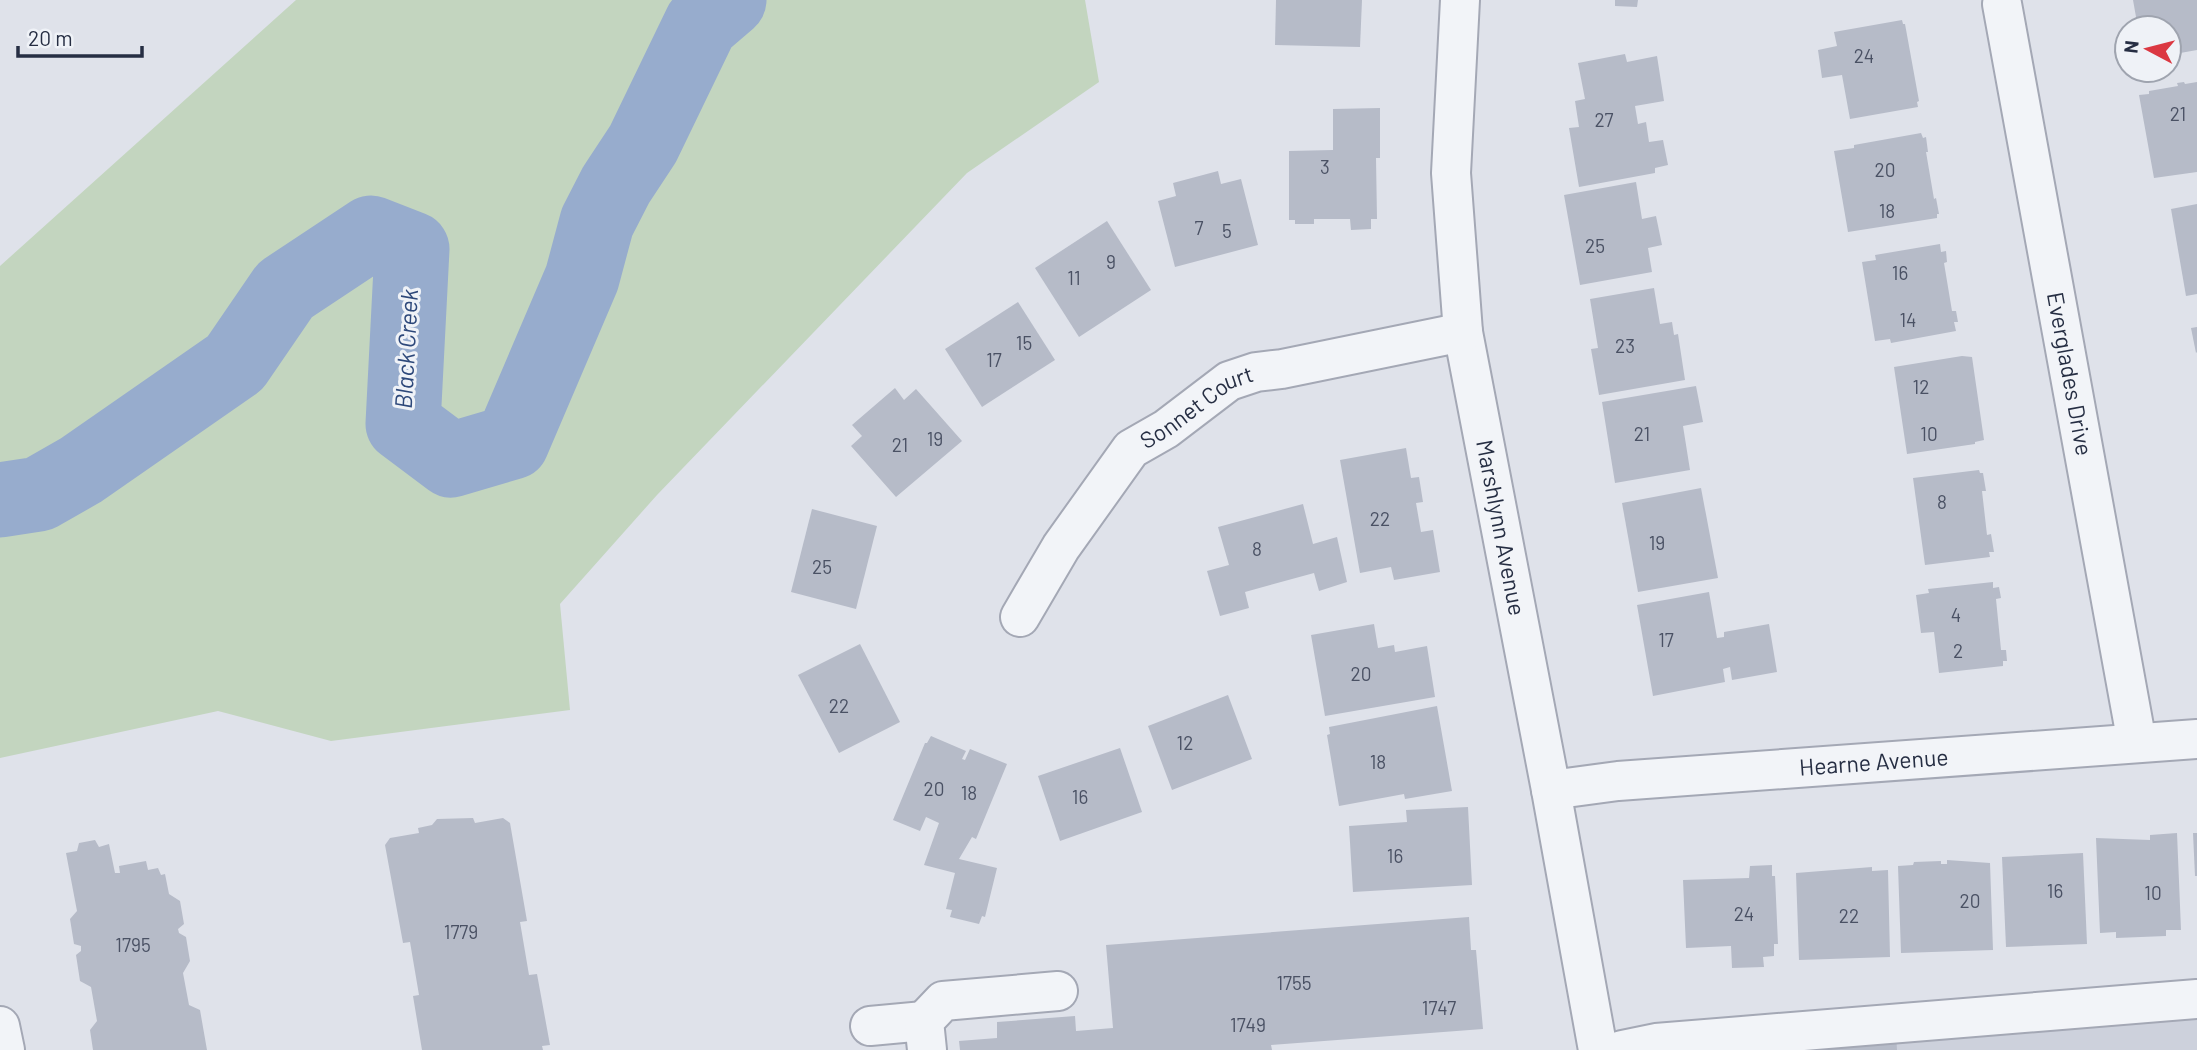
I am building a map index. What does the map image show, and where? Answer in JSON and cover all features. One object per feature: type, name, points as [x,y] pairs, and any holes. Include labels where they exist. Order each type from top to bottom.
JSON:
[{"type":"street","name":"Marshlynn Avenue","points":[[1460,0],[1451,173],[1463,332],[1598,1050]]},
{"type":"street","name":"Everglades Drive","points":[[2002,4],[2137,743]]},
{"type":"street","name":"Sonnet Court","points":[[1020,617],[1060,547],[1131,449],[1166,429],[1229,381],[1256,372],[1463,332]]},
{"type":"street","name":"Hearne Avenue","points":[[1551,789],[1618,781],[2197,739]]},
{"type":"street","points":[[870,1026],[925,1035],[943,1000],[1058,991]]},
{"type":"street","points":[[1622,1050],[1656,1043],[2197,999]]},
{"type":"street","points":[[0,1026],[5,1050]]},
{"type":"shaded area","points":[[2197,987],[2197,1050],[1645,1050]]},
{"type":"green space","points":[[296,0],[1085,0],[1099,82],[967,173],[657,495],[560,604],[570,710],[331,741],[218,711],[0,758],[0,266]]},
{"type":"building","points":[[1276,0],[1362,0],[1360,47],[1275,45]]},
{"type":"building","points":[[1615,0],[1638,0],[1637,7],[1615,6]]},
{"type":"building","points":[[2133,0],[2197,0],[2197,50],[2183,52],[2183,14],[2136,14]]},
{"type":"building","points":[[1902,20],[1905,24],[1918,107],[1850,119],[1842,75],[1822,78],[1818,50],[1837,46],[1834,32]]},
{"type":"building","points":[[1625,54],[1627,62],[1657,56],[1664,101],[1635,106],[1638,124],[1646,122],[1649,142],[1663,140],[1668,165],[1655,168],[1655,173],[1579,187],[1569,128],[1579,127],[1575,101],[1585,99],[1578,63]]},
{"type":"building","points":[[2183,82],[2197,82],[2197,172],[2154,178],[2139,95],[2178,86]]},
{"type":"building","points":[[1380,108],[1380,158],[1376,158],[1377,219],[1371,219],[1371,229],[1351,230],[1350,219],[1314,219],[1314,224],[1295,224],[1295,220],[1289,220],[1289,151],[1333,150],[1333,109]]},
{"type":"building","points":[[1921,133],[1923,138],[1926,137],[1926,152],[1939,214],[1937,218],[1848,232],[1834,151]]},
{"type":"building","points":[[1218,171],[1221,184],[1241,179],[1258,245],[1175,267],[1158,201],[1176,196],[1173,183]]},
{"type":"building","points":[[1636,182],[1642,219],[1656,216],[1662,245],[1648,248],[1652,272],[1580,285],[1564,195]]},
{"type":"building","points":[[2197,204],[2197,294],[2186,296],[2171,209]]},
{"type":"building","points":[[1107,221],[1151,290],[1079,337],[1035,268]]},
{"type":"building","points":[[1940,244],[1941,252],[1946,251],[1947,262],[1944,263],[1952,311],[1956,311],[1958,322],[1954,322],[1956,331],[1891,343],[1890,339],[1875,341],[1862,262],[1876,260],[1875,255]]},
{"type":"building","points":[[1654,288],[1660,324],[1672,322],[1674,335],[1678,334],[1685,380],[1599,395],[1591,349],[1598,348],[1590,299]]},
{"type":"building","points":[[1018,302],[1055,360],[982,407],[945,349]]},
{"type":"building","points":[[2197,327],[2197,352],[2196,353],[2191,328]]},
{"type":"building","points":[[1962,356],[1972,357],[1984,440],[1975,444],[1907,454],[1894,367]]},
{"type":"building","points":[[1696,386],[1703,422],[1683,426],[1690,470],[1615,483],[1602,402]]},
{"type":"building","points":[[895,388],[904,400],[916,389],[962,441],[896,497],[851,446],[862,436],[852,425]]},
{"type":"building","points":[[1406,448],[1411,478],[1419,477],[1423,502],[1416,503],[1421,532],[1433,530],[1440,572],[1394,580],[1391,567],[1360,573],[1340,460]]},
{"type":"building","points":[[1979,470],[1983,473],[1986,491],[1982,491],[1987,535],[1991,534],[1994,552],[1989,552],[1990,557],[1925,565],[1913,478]]},
{"type":"building","points":[[1701,488],[1718,578],[1638,592],[1622,503]]},
{"type":"building","points":[[1303,504],[1313,544],[1337,537],[1347,582],[1319,591],[1314,573],[1245,592],[1249,608],[1220,616],[1207,571],[1229,565],[1218,527]]},
{"type":"building","points":[[812,509],[877,526],[856,609],[791,592]]},
{"type":"building","points":[[1993,582],[1993,588],[1999,587],[2001,598],[1996,599],[2001,650],[2006,650],[2007,661],[2003,661],[2003,666],[1939,673],[1934,632],[1921,633],[1916,595],[1929,593],[1928,589]]},
{"type":"building","points":[[1709,592],[1717,638],[1724,637],[1724,632],[1769,624],[1777,672],[1732,680],[1730,667],[1723,669],[1725,682],[1653,696],[1637,605]]},
{"type":"building","points":[[1374,624],[1378,648],[1394,645],[1395,652],[1427,646],[1435,697],[1325,716],[1311,635]]},
{"type":"building","points":[[860,644],[900,722],[839,753],[798,675]]},
{"type":"building","points":[[1228,695],[1252,759],[1172,790],[1148,726]]},
{"type":"building","points":[[1437,706],[1452,791],[1405,799],[1404,794],[1339,806],[1327,735],[1330,734],[1329,727]]},
{"type":"building","points":[[931,736],[966,751],[962,759],[965,760],[970,749],[1007,764],[976,839],[972,837],[959,859],[997,868],[985,917],[982,916],[979,924],[950,917],[952,910],[946,909],[955,873],[924,865],[939,823],[926,817],[920,831],[893,820],[925,743]]},
{"type":"building","points":[[1120,748],[1142,812],[1060,841],[1038,776]]},
{"type":"building","points":[[1468,807],[1472,885],[1353,892],[1349,826],[1407,822],[1406,810]]},
{"type":"building","points":[[473,818],[475,823],[503,818],[510,823],[527,921],[520,922],[529,975],[537,974],[550,1045],[542,1046],[543,1050],[422,1050],[413,996],[419,995],[410,942],[403,943],[385,845],[390,838],[419,833],[418,828],[432,825],[437,819]]},
{"type":"building","points":[[2177,833],[2181,930],[2166,930],[2166,936],[2116,938],[2116,932],[2100,933],[2096,838],[2150,840],[2150,835]]},
{"type":"building","points":[[2193,833],[2197,833],[2197,876],[2195,876]]},
{"type":"building","points":[[95,840],[99,847],[109,844],[115,873],[120,873],[119,866],[146,861],[148,870],[158,868],[161,875],[165,874],[169,894],[180,901],[184,924],[178,929],[179,933],[186,937],[190,961],[183,973],[189,1005],[200,1010],[207,1050],[93,1050],[90,1030],[97,1021],[91,987],[80,981],[76,955],[81,951],[81,946],[74,944],[70,919],[77,911],[66,853],[77,851],[79,843]]},
{"type":"building","points":[[2083,853],[2087,944],[2006,947],[2002,857]]},
{"type":"building","points":[[1947,860],[1990,863],[1993,950],[1901,953],[1898,866],[1913,865],[1914,862],[1941,861],[1941,864],[1947,864]]},
{"type":"building","points":[[1772,865],[1772,876],[1775,876],[1778,944],[1774,944],[1774,956],[1763,957],[1764,967],[1732,968],[1731,946],[1686,948],[1683,880],[1749,878],[1750,866]]},
{"type":"building","points":[[1872,867],[1872,871],[1888,870],[1890,957],[1799,960],[1796,873]]},
{"type":"building","points":[[1469,917],[1471,950],[1476,950],[1483,1029],[1271,1045],[1272,1050],[960,1050],[959,1041],[997,1038],[997,1022],[1075,1016],[1076,1031],[1113,1028],[1106,945]]},
{"type":"building","points":[[1896,1035],[1897,1050],[1780,1050]]},
{"type":"waterway","name":"Black Creek","points":[[0,500],[39,494],[81,470],[235,363],[285,290],[371,233],[412,249],[403,424],[451,460],[512,442],[582,278],[597,222],[616,185],[643,144],[701,24],[729,0]]}]
